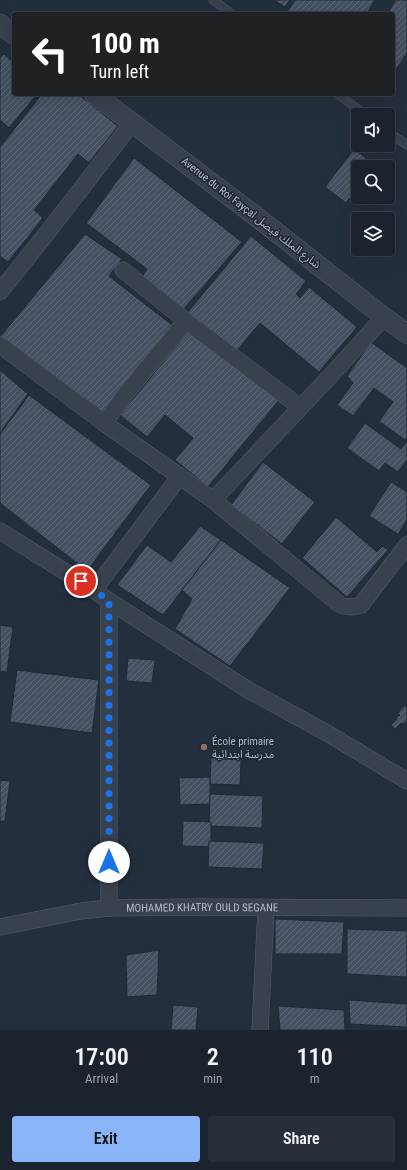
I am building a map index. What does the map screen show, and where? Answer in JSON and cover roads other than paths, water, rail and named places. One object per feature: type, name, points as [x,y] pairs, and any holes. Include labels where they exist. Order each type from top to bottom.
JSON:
[{"type":"street","points":[[0,24],[12,33]]},
{"type":"street","name":"Avenue du Roi Fayçal شارع الملك فيصل","points":[[97,96],[253,214],[407,334]]},
{"type":"street","points":[[0,292],[132,123]]},
{"type":"street","points":[[122,270],[300,407]]},
{"type":"street","points":[[213,500],[384,317]]},
{"type":"street","points":[[104,423],[131,387],[186,320]]},
{"type":"street","points":[[0,345],[104,423],[213,500],[332,599],[344,607],[355,607],[361,605],[407,545]]},
{"type":"street","points":[[94,590],[180,476]]},
{"type":"street","points":[[0,532],[94,590],[250,691],[333,737],[407,781]]},
{"type":"street","points":[[109,601],[109,908]]},
{"type":"street","name":"MOHAMED KHATRY OULD SEGANE","points":[[0,927],[81,911],[109,908],[407,908]]},
{"type":"street","points":[[260,1030],[266,908]]},
{"type":"lane","points":[[213,0],[229,12]]},
{"type":"lane","points":[[341,96],[356,108]]},
{"type":"lane","points":[[395,137],[407,145]]},
{"type":"place","name":"École primaire مدرسة ابتدائية","points":[[204,747]]}]
